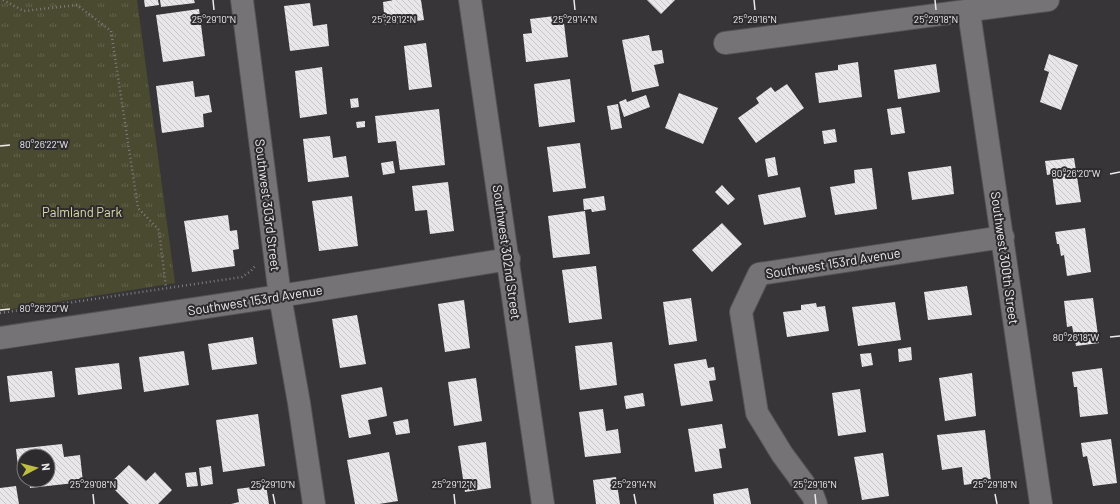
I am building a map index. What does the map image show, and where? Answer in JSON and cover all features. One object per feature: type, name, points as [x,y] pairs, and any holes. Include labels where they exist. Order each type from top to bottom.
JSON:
[{"type":"street","name":"Southwest 303rd Street","points":[[242,0],[280,296],[299,402],[314,504]]},
{"type":"street","name":"Southwest 302nd Street","points":[[470,0],[509,259],[543,504]]},
{"type":"street","points":[[725,43],[969,12],[1048,0]]},
{"type":"street","name":"Southwest 300th Street","points":[[969,12],[1041,504]]},
{"type":"street","name":"Southwest 153rd Avenue","points":[[816,504],[813,496],[782,454],[757,413],[741,312],[759,274],[1003,237]]},
{"type":"street","name":"Southwest 153rd Avenue","points":[[0,338],[280,296],[509,259]]},
{"type":"path","points":[[3,0],[24,11],[77,5],[111,30],[138,208],[159,230],[166,288]]},
{"type":"path","points":[[0,313],[242,277],[251,271],[256,264]]},
{"type":"green space","name":"Palmland Park","points":[[0,0],[137,0],[175,283],[0,311]]},
{"type":"building","points":[[144,0],[158,0],[159,5],[145,7]]},
{"type":"building","points":[[160,0],[194,0],[195,3],[161,7]]},
{"type":"building","points":[[394,0],[421,0],[424,20],[385,25],[383,2]]},
{"type":"building","points":[[647,0],[675,0],[661,14]]},
{"type":"building","points":[[310,3],[313,26],[327,24],[329,46],[290,51],[284,6]]},
{"type":"building","points":[[199,9],[205,56],[163,62],[156,15]]},
{"type":"building","points":[[563,15],[568,57],[526,62],[523,34],[532,33],[530,19]]},
{"type":"building","points":[[649,35],[652,51],[662,50],[664,63],[654,65],[659,86],[632,92],[622,40]]},
{"type":"building","points":[[426,43],[432,87],[409,90],[404,46]]},
{"type":"building","points":[[1049,54],[1078,65],[1061,110],[1040,102],[1049,72],[1044,70]]},
{"type":"building","points":[[858,62],[862,97],[819,103],[815,73],[838,70],[838,65]]},
{"type":"building","points":[[936,64],[940,92],[898,99],[894,70]]},
{"type":"building","points":[[322,67],[327,114],[300,118],[295,71]]},
{"type":"building","points":[[570,79],[575,122],[539,127],[534,84]]},
{"type":"building","points":[[193,81],[195,97],[209,95],[212,112],[203,114],[204,127],[162,133],[156,86]]},
{"type":"building","points":[[787,84],[804,108],[756,143],[738,118],[759,103],[756,98],[771,87],[775,92]]},
{"type":"building","points":[[679,93],[718,108],[703,144],[665,128]]},
{"type":"building","points":[[646,95],[650,107],[624,117],[619,102],[626,99],[627,102]]},
{"type":"building","points":[[358,98],[359,107],[351,108],[350,99]]},
{"type":"building","points":[[618,104],[622,128],[611,130],[607,106]]},
{"type":"building","points":[[901,107],[905,133],[891,135],[887,109]]},
{"type":"building","points":[[439,109],[445,165],[400,170],[396,141],[378,143],[375,116]]},
{"type":"building","points":[[365,121],[365,127],[357,128],[356,122]]},
{"type":"building","points":[[835,129],[837,142],[824,144],[822,131]]},
{"type":"building","points":[[330,136],[333,158],[346,156],[349,177],[308,182],[303,139]]},
{"type":"building","points":[[580,143],[586,188],[553,192],[547,147]]},
{"type":"building","points":[[775,157],[778,175],[768,177],[765,159]]},
{"type":"building","points":[[1074,158],[1081,202],[1056,205],[1052,174],[1047,175],[1045,161]]},
{"type":"building","points":[[393,161],[395,173],[383,175],[381,163]]},
{"type":"building","points":[[951,166],[954,194],[912,200],[908,172]]},
{"type":"building","points":[[872,168],[877,209],[835,215],[830,187],[855,183],[854,170]]},
{"type":"building","points":[[448,182],[454,231],[430,234],[427,210],[415,211],[412,186]]},
{"type":"building","points":[[722,185],[735,199],[728,205],[715,192]]},
{"type":"building","points":[[800,187],[806,217],[764,225],[758,195]]},
{"type":"building","points":[[352,196],[358,246],[319,251],[312,201]]},
{"type":"building","points":[[604,196],[606,210],[592,212],[591,209],[584,210],[583,199]]},
{"type":"building","points":[[585,211],[590,254],[553,258],[548,216]]},
{"type":"building","points":[[228,215],[230,231],[237,230],[239,249],[233,250],[235,266],[192,272],[184,221]]},
{"type":"building","points":[[722,223],[742,244],[712,272],[692,250]]},
{"type":"building","points":[[1085,228],[1091,272],[1067,276],[1064,255],[1061,256],[1055,232]]},
{"type":"building","points":[[596,266],[602,319],[569,323],[562,270]]},
{"type":"building","points":[[967,286],[972,315],[928,320],[924,292]]},
{"type":"building","points":[[691,298],[697,341],[669,345],[663,302]]},
{"type":"building","points":[[1093,298],[1099,343],[1076,346],[1072,326],[1067,327],[1064,301]]},
{"type":"building","points":[[464,300],[470,348],[445,352],[438,304]]},
{"type":"building","points":[[895,302],[901,340],[858,346],[852,307]]},
{"type":"building","points":[[816,303],[817,307],[825,306],[829,331],[787,337],[783,312],[801,310],[801,305]]},
{"type":"building","points":[[357,315],[366,364],[340,368],[332,319]]},
{"type":"building","points":[[253,337],[257,364],[212,370],[208,344]]},
{"type":"building","points":[[612,342],[617,385],[580,390],[575,346]]},
{"type":"building","points":[[911,347],[912,360],[899,362],[898,349]]},
{"type":"building","points":[[184,351],[189,385],[144,392],[139,357]]},
{"type":"building","points":[[871,353],[873,365],[862,367],[860,354]]},
{"type":"building","points":[[706,359],[708,368],[714,367],[716,380],[709,381],[713,401],[681,406],[674,364]]},
{"type":"building","points":[[119,363],[122,389],[78,395],[75,368]]},
{"type":"building","points":[[1102,368],[1108,414],[1080,417],[1077,387],[1074,387],[1072,372]]},
{"type":"building","points":[[52,371],[55,397],[10,402],[7,376]]},
{"type":"building","points":[[972,373],[976,416],[945,421],[939,378]]},
{"type":"building","points":[[476,378],[482,421],[454,426],[448,382]]},
{"type":"building","points":[[382,387],[387,416],[368,420],[371,434],[349,438],[341,395]]},
{"type":"building","points":[[860,389],[866,432],[838,436],[832,393]]},
{"type":"building","points":[[643,393],[645,406],[626,409],[624,396]]},
{"type":"building","points":[[603,409],[606,431],[618,429],[621,453],[585,457],[579,412]]},
{"type":"building","points":[[258,414],[265,466],[223,472],[216,420]]},
{"type":"building","points":[[408,419],[410,433],[396,435],[393,422]]},
{"type":"building","points":[[722,424],[726,448],[719,449],[722,468],[695,472],[688,429]]},
{"type":"building","points":[[985,430],[991,481],[964,485],[962,467],[942,470],[937,435]]},
{"type":"building","points":[[1111,439],[1117,483],[1093,486],[1087,456],[1083,457],[1081,443]]},
{"type":"building","points":[[486,442],[491,488],[465,492],[458,446]]},
{"type":"building","points":[[62,444],[64,457],[80,455],[83,482],[56,485],[56,448],[25,448]]},
{"type":"building","points":[[389,452],[398,501],[379,504],[355,504],[347,460]]},
{"type":"building","points":[[883,453],[889,496],[862,500],[854,457]]},
{"type":"building","points":[[129,465],[146,481],[155,472],[172,490],[158,504],[129,504],[109,484]]},
{"type":"building","points":[[211,466],[213,484],[201,486],[199,468]]},
{"type":"building","points":[[196,472],[198,486],[187,487],[185,473]]},
{"type":"building","points":[[616,477],[620,504],[596,504],[593,480]]},
{"type":"building","points":[[266,485],[269,504],[231,504],[239,502],[237,489]]},
{"type":"building","points":[[16,486],[19,504],[0,504],[0,488]]},
{"type":"building","points":[[748,488],[751,504],[714,504],[713,494]]}]
